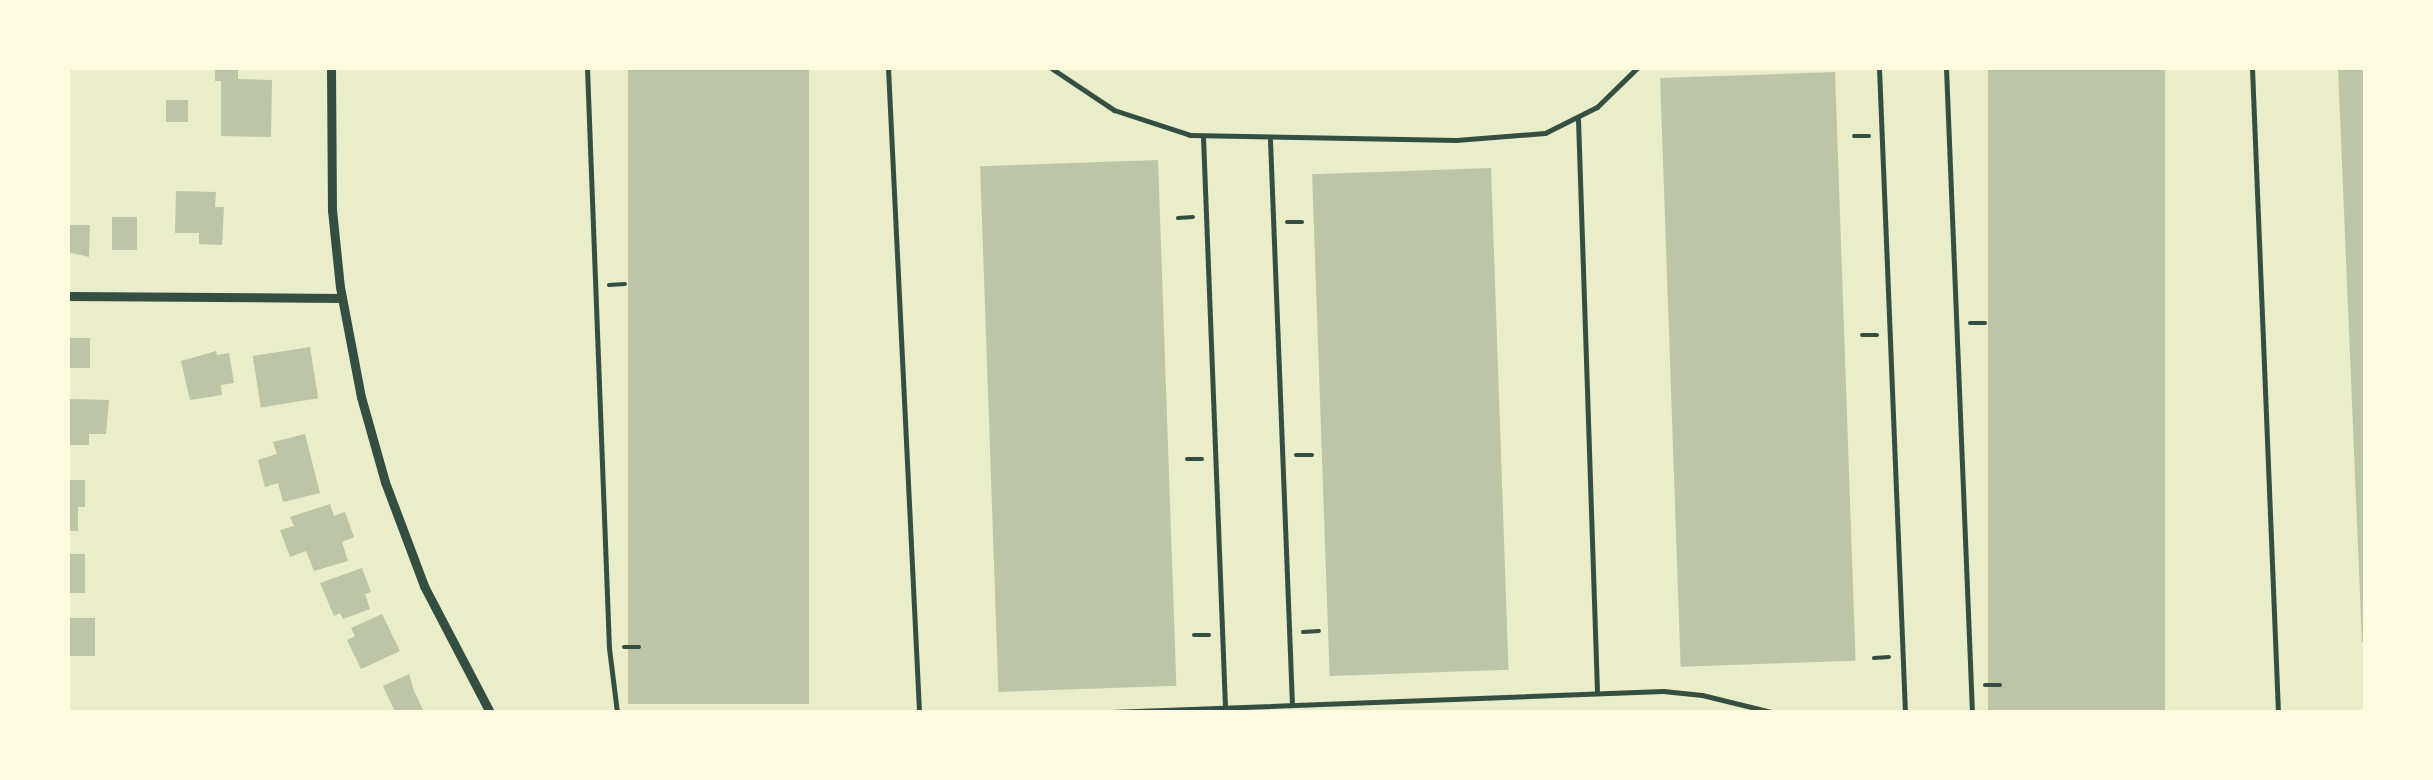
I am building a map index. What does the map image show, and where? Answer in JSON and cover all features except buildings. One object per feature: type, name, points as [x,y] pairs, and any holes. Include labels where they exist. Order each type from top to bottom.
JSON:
[{"type":"street","points":[[331,68],[330,186],[342,298],[366,415],[403,534],[438,619],[490,712]]},
{"type":"street","points":[[68,296],[342,298]]},
{"type":"lane","points":[[587,68],[610,682],[617,712]]},
{"type":"lane","points":[[888,68],[918,712]]},
{"type":"lane","points":[[1052,68],[1126,115],[1203,137],[1270,140],[1490,140],[1545,133],[1578,119],[1611,96],[1638,68]]},
{"type":"lane","points":[[1879,68],[1905,712]]},
{"type":"lane","points":[[1946,68],[1972,712]]},
{"type":"lane","points":[[2252,68],[2278,712]]},
{"type":"lane","points":[[1578,119],[1597,692]]},
{"type":"lane","points":[[1203,137],[1225,708]]},
{"type":"lane","points":[[1270,140],[1292,705]]},
{"type":"lane","points":[[1110,712],[1597,692],[1689,693],[1771,712]]},
{"type":"path","points":[[1854,136],[1871,136]]},
{"type":"path","points":[[1178,218],[1195,217]]},
{"type":"path","points":[[1285,222],[1302,222]]},
{"type":"path","points":[[608,285],[624,284]]},
{"type":"path","points":[[1968,323],[1986,323]]},
{"type":"path","points":[[1862,335],[1881,334]]},
{"type":"path","points":[[1294,456],[1312,455]]},
{"type":"path","points":[[1187,459],[1204,458]]},
{"type":"path","points":[[1302,632],[1318,631]]},
{"type":"path","points":[[1194,636],[1211,635]]},
{"type":"path","points":[[622,647],[639,646]]},
{"type":"path","points":[[1874,658],[1891,657]]},
{"type":"path","points":[[1983,685],[2000,685]]}]
